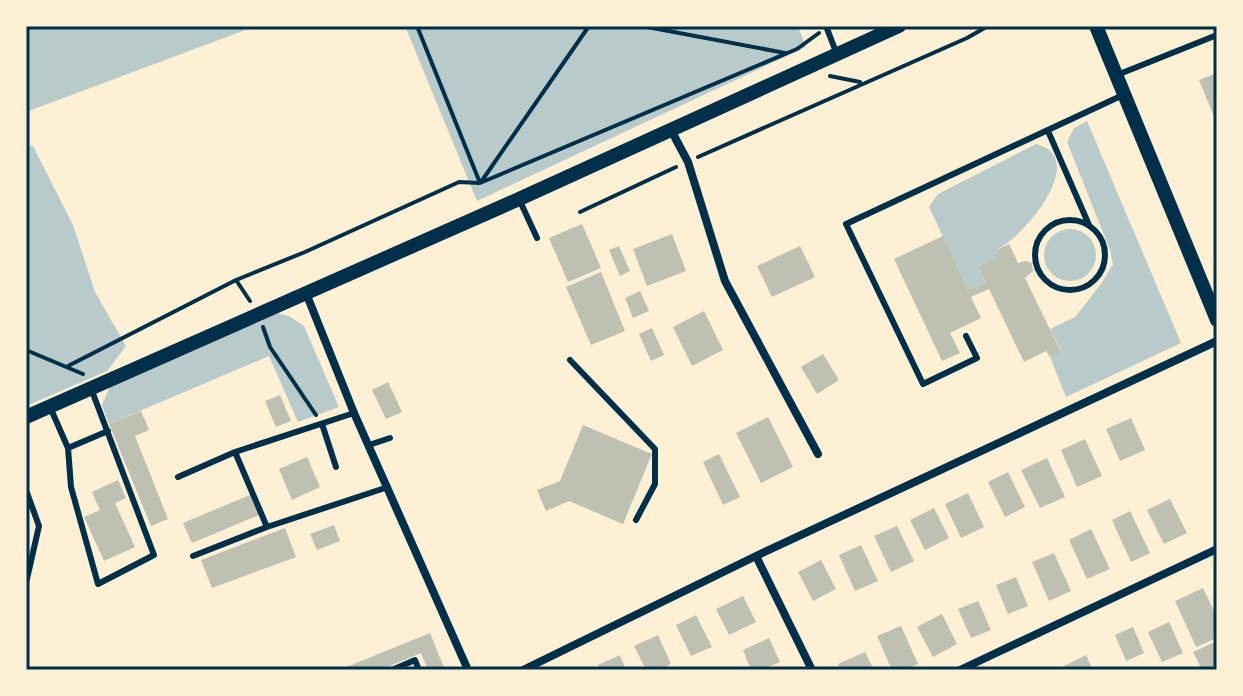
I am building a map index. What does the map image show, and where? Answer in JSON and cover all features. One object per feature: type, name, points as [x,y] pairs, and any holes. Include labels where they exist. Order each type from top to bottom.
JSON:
[{"type":"street","points":[[26,417],[519,199],[899,26]]},
{"type":"street","points":[[1096,26],[1217,320]]},
{"type":"street","points":[[671,130],[688,162],[725,281],[818,454]]},
{"type":"street","points":[[306,293],[354,413],[468,670]]},
{"type":"street","points":[[523,670],[756,556],[1217,341]]},
{"type":"street","points":[[960,670],[1217,549]]},
{"type":"street","points":[[756,556],[812,670]]},
{"type":"lane","points":[[826,27],[837,54]]},
{"type":"lane","points":[[1117,75],[1217,35]]},
{"type":"lane","points":[[966,336],[977,358],[923,384],[846,224],[1125,94]]},
{"type":"lane","points":[[1048,131],[1089,225],[1097,232],[1105,251],[1102,271],[1089,285],[1079,290],[1059,289],[1050,285],[1035,260],[1043,232],[1060,221],[1080,221],[1089,225]]},
{"type":"lane","points":[[519,199],[537,238]]},
{"type":"lane","points":[[570,360],[655,449],[655,484],[636,520]]},
{"type":"lane","points":[[50,407],[68,448],[71,487],[98,584],[154,555],[108,431],[97,387]]},
{"type":"lane","points":[[178,477],[235,452],[354,413]]},
{"type":"lane","points":[[322,424],[336,467]]},
{"type":"lane","points":[[68,448],[108,431]]},
{"type":"lane","points":[[369,445],[390,438]]},
{"type":"lane","points":[[235,452],[267,527]]},
{"type":"lane","points":[[193,556],[267,527],[388,487]]},
{"type":"lane","points":[[26,490],[39,526],[29,559],[26,583]]},
{"type":"lane","points":[[392,670],[415,660],[419,670]]},
{"type":"path","points":[[417,26],[480,183]]},
{"type":"path","points":[[480,183],[589,26]]},
{"type":"path","points":[[642,26],[786,53],[803,70],[862,82]]},
{"type":"path","points":[[580,212],[988,26]]},
{"type":"path","points":[[68,366],[236,280],[459,182],[480,183],[797,49],[826,27]]},
{"type":"path","points":[[236,280],[259,314],[270,347],[322,424]]},
{"type":"path","points":[[26,350],[68,366],[97,387]]},
{"type":"shaded area","points":[[26,26],[256,26],[26,112]]},
{"type":"shaded area","points":[[405,26],[798,26],[806,47],[477,201]]},
{"type":"shaded area","points":[[1087,121],[1181,343],[1066,397],[1050,357],[1061,351],[1050,329],[1075,317],[1113,264],[1067,142],[1074,128]]},
{"type":"shaded area","points":[[1036,144],[1051,152],[1057,165],[1055,180],[1036,214],[998,249],[999,256],[978,266],[985,282],[968,290],[929,207],[938,194]]},
{"type":"shaded area","points":[[26,145],[33,146],[73,225],[95,292],[126,346],[107,371],[26,406]]},
{"type":"shaded area","points":[[1070,229],[1088,237],[1096,255],[1088,273],[1070,281],[1052,273],[1044,255],[1052,237]]},
{"type":"shaded area","points":[[277,313],[289,316],[304,326],[339,407],[298,422],[269,356],[109,424],[102,405],[110,386]]},
{"type":"building","points":[[1217,73],[1217,124],[1199,80]]},
{"type":"building","points":[[582,224],[601,268],[568,282],[549,238]]},
{"type":"building","points":[[672,234],[686,271],[647,286],[633,249]]},
{"type":"building","points":[[943,236],[968,290],[985,282],[978,266],[999,256],[997,250],[1009,244],[1018,263],[1032,263],[1033,271],[1025,278],[1061,352],[1050,357],[1046,351],[1024,362],[989,289],[971,297],[981,318],[950,333],[960,353],[942,361],[894,259]]},
{"type":"building","points":[[619,246],[630,271],[620,276],[609,250]]},
{"type":"building","points":[[800,246],[815,277],[772,297],[757,266]]},
{"type":"building","points":[[601,272],[625,331],[591,345],[566,287]]},
{"type":"building","points":[[640,291],[649,311],[633,318],[625,298]]},
{"type":"building","points":[[704,311],[723,350],[692,366],[673,327]]},
{"type":"building","points":[[652,328],[664,355],[651,361],[639,334]]},
{"type":"building","points":[[823,354],[839,380],[817,394],[801,367]]},
{"type":"building","points":[[388,382],[402,412],[386,419],[372,390]]},
{"type":"building","points":[[280,395],[291,421],[276,427],[265,401]]},
{"type":"building","points":[[141,411],[149,430],[135,436],[168,519],[151,526],[109,424]]},
{"type":"building","points":[[768,417],[793,467],[761,483],[736,433]]},
{"type":"building","points":[[1131,418],[1145,450],[1120,461],[1106,429]]},
{"type":"building","points":[[583,425],[652,454],[623,524],[569,501],[546,511],[537,490],[560,481]]},
{"type":"building","points":[[1085,439],[1102,476],[1077,487],[1061,450]]},
{"type":"building","points":[[719,454],[740,497],[723,505],[703,462]]},
{"type":"building","points":[[307,457],[320,487],[292,500],[279,469]]},
{"type":"building","points":[[1047,458],[1065,497],[1040,508],[1021,470]]},
{"type":"building","points":[[1008,472],[1025,507],[1005,517],[988,482]]},
{"type":"building","points":[[118,480],[126,498],[115,503],[135,547],[104,561],[84,517],[100,510],[92,492]]},
{"type":"building","points":[[968,493],[984,527],[961,538],[945,504]]},
{"type":"building","points":[[250,495],[259,515],[192,543],[183,523]]},
{"type":"building","points":[[1170,499],[1187,533],[1164,544],[1147,510]]},
{"type":"building","points":[[934,508],[949,538],[925,550],[910,520]]},
{"type":"building","points":[[1130,511],[1150,553],[1131,562],[1112,520]]},
{"type":"building","points":[[334,525],[340,541],[317,550],[310,534]]},
{"type":"building","points":[[897,526],[914,561],[891,572],[874,536]]},
{"type":"building","points":[[285,528],[296,557],[212,588],[201,560]]},
{"type":"building","points":[[1091,529],[1110,569],[1087,579],[1069,540]]},
{"type":"building","points":[[861,545],[878,581],[855,591],[839,555]]},
{"type":"building","points":[[1054,553],[1071,591],[1049,601],[1032,562]]},
{"type":"building","points":[[821,560],[836,589],[813,601],[798,572]]},
{"type":"building","points":[[1016,577],[1028,606],[1008,614],[996,585]]},
{"type":"building","points":[[1203,588],[1217,617],[1217,638],[1196,647],[1175,601]]},
{"type":"building","points":[[743,596],[756,622],[729,635],[716,609]]},
{"type":"building","points":[[978,601],[991,630],[971,638],[958,609]]},
{"type":"building","points":[[942,614],[957,644],[933,657],[917,627]]},
{"type":"building","points":[[696,615],[712,647],[691,656],[676,625]]},
{"type":"building","points":[[1169,622],[1183,653],[1162,662],[1148,632]]},
{"type":"building","points":[[901,626],[918,664],[905,670],[892,670],[877,636]]},
{"type":"building","points":[[1133,627],[1144,653],[1126,661],[1115,635]]},
{"type":"building","points":[[430,633],[445,670],[428,670],[421,653],[380,670],[339,670]]},
{"type":"building","points":[[658,635],[671,664],[659,670],[646,670],[634,646]]},
{"type":"building","points":[[769,638],[780,662],[761,670],[751,670],[743,650]]},
{"type":"building","points":[[1217,641],[1217,665],[1202,670],[1193,652]]},
{"type":"building","points":[[865,652],[874,670],[841,670],[838,664]]},
{"type":"building","points":[[620,655],[626,670],[600,670],[598,665]]},
{"type":"building","points":[[1086,655],[1093,670],[1067,670],[1064,666]]}]
